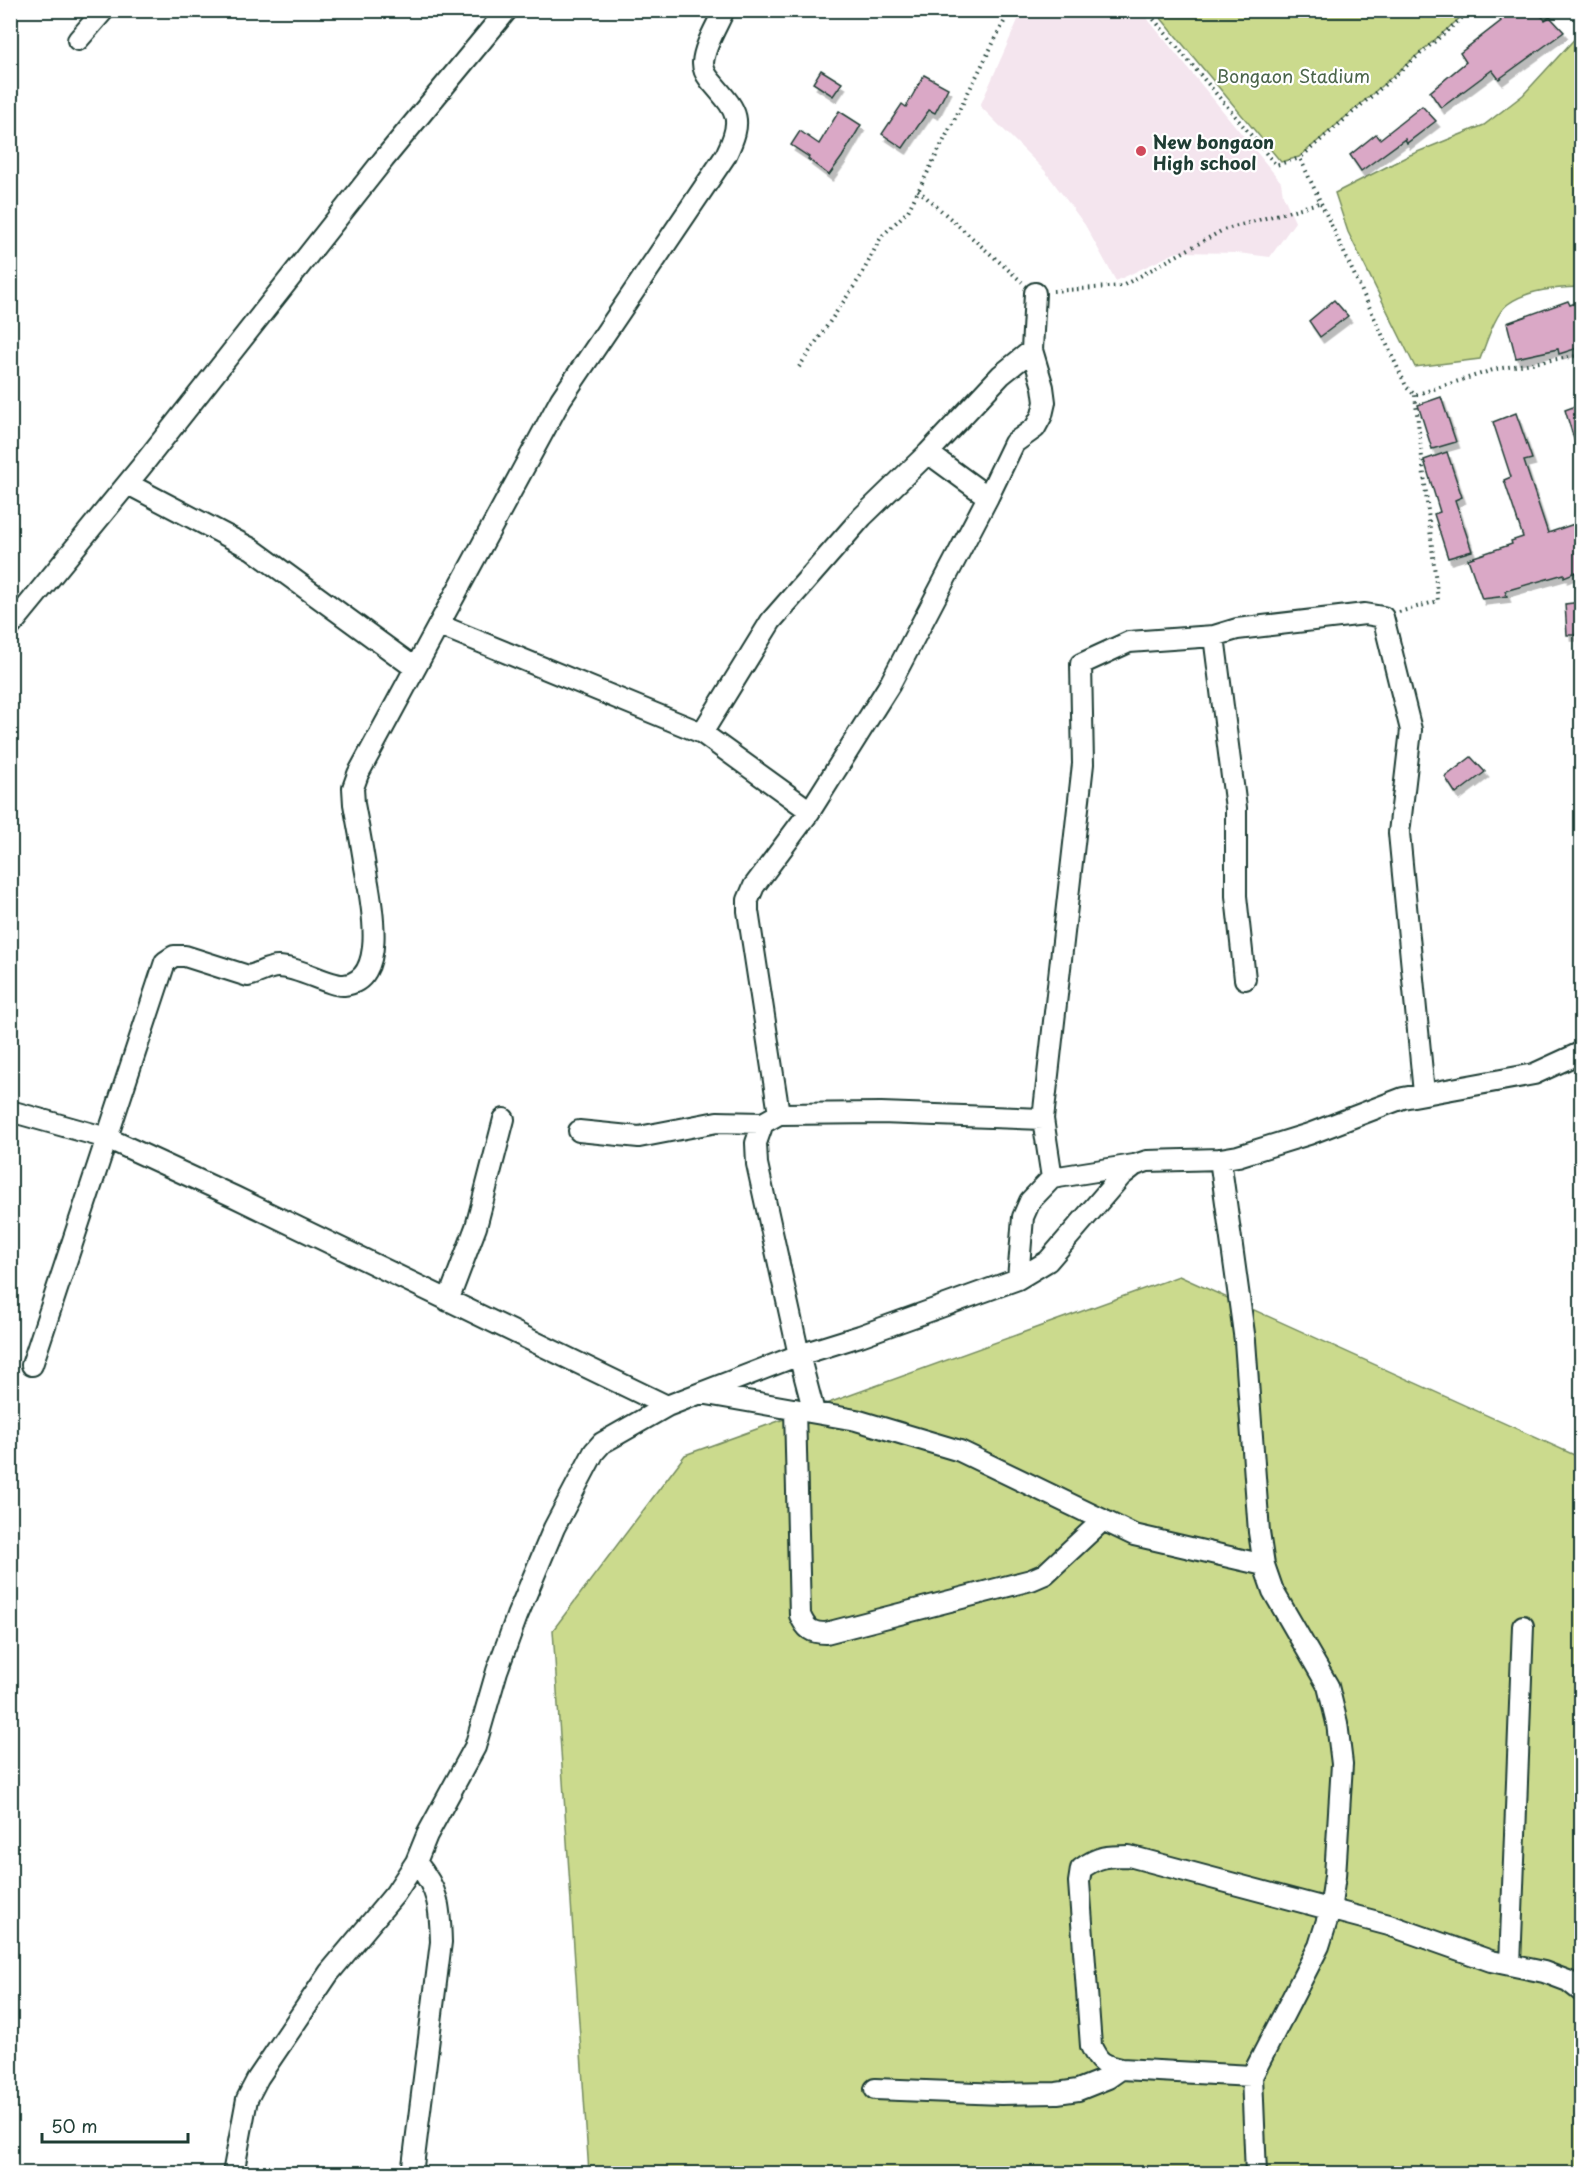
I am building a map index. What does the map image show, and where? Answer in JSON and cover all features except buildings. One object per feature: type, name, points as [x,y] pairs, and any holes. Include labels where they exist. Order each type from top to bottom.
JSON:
[{"type":"street","points":[[78,40],[104,10]]},
{"type":"street","points":[[10,627],[128,483],[376,168],[507,10]]},
{"type":"street","points":[[32,1365],[165,962],[174,956],[185,956],[248,976],[257,975],[276,966],[291,968],[343,985],[356,981],[366,973],[371,960],[375,925],[353,788],[358,774],[561,399],[731,145],[737,121],[733,107],[705,74],[703,65],[706,51],[724,10]]},
{"type":"street","points":[[1035,293],[1032,350],[1043,387],[1045,402],[1042,415],[1035,428],[1014,443],[890,684],[810,812],[754,886],[748,900],[771,1119],[756,1143],[757,1164],[799,1355],[804,1411],[800,1616],[805,1627],[813,1633],[826,1633],[1031,1580],[1045,1574],[1103,1520]]},
{"type":"street","points":[[702,733],[771,621],[862,517],[928,453],[1001,375],[1032,350]]},
{"type":"street","points":[[928,453],[988,497]]},
{"type":"street","points":[[128,483],[252,549],[415,668]]},
{"type":"street","points":[[1052,1178],[1043,1119],[1083,764],[1081,664],[1129,642],[1214,636],[1237,629],[1365,614],[1383,617],[1411,730],[1399,833],[1424,1092]]},
{"type":"street","points":[[439,625],[702,733],[810,812]]},
{"type":"street","points":[[1214,636],[1236,808],[1236,896],[1245,980]]},
{"type":"street","points":[[1018,1280],[1023,1217],[1030,1201],[1052,1178],[1135,1165],[1147,1161],[1220,1159],[1238,1156],[1309,1134],[1376,1107],[1424,1092],[1534,1074],[1581,1052]]},
{"type":"street","points":[[10,1111],[108,1138],[667,1406]]},
{"type":"street","points":[[579,1131],[639,1137],[717,1122],[881,1113],[1043,1119]]},
{"type":"street","points":[[448,1301],[476,1227],[504,1119]]},
{"type":"street","points":[[1220,1159],[1245,1341],[1259,1532],[1264,1565],[1273,1591],[1328,1686],[1338,1723],[1342,1764],[1335,1876],[1330,1911],[1319,1946],[1252,2076],[1256,2174]]},
{"type":"street","points":[[233,2174],[247,2099],[258,2078],[330,1973],[394,1894],[416,1862],[427,1835],[475,1747],[497,1671],[517,1616],[554,1528],[594,1452],[602,1443],[667,1406],[799,1355],[1018,1280],[1048,1261],[1121,1176],[1135,1165]]},
{"type":"street","points":[[701,1393],[856,1420],[960,1451],[1134,1535],[1264,1565]]},
{"type":"street","points":[[1510,1965],[1523,1626]]},
{"type":"street","points":[[1252,2076],[1121,2069],[1106,2066],[1097,2058],[1091,2046],[1079,1882],[1081,1869],[1093,1860],[1128,1856],[1389,1925],[1491,1960],[1544,1972],[1568,1981],[1581,1992]]},
{"type":"street","points":[[412,2174],[441,1942],[440,1906],[429,1878],[416,1862]]},
{"type":"street","points":[[875,2089],[1001,2094],[1057,2093],[1078,2090],[1108,2078],[1121,2069]]},
{"type":"path","points":[[799,367],[861,276],[881,237],[908,211],[1010,10]]},
{"type":"path","points":[[1146,10],[1276,165],[1300,158],[1471,10]]},
{"type":"path","points":[[1300,158],[1407,388],[1415,395],[1438,601],[1383,617]]},
{"type":"path","points":[[918,190],[1035,293],[1122,286],[1223,230],[1322,202]]},
{"type":"path","points":[[1415,395],[1496,369],[1581,355]]},
{"type":"shaded area","name":"New bongaon High school","points":[[1022,11],[1141,11],[1281,182],[1283,195],[1295,222],[1270,257],[1238,253],[1177,252],[1116,281],[1085,225],[1045,171],[980,106]]},
{"type":"green space","name":"Bongaon Stadium","points":[[1155,11],[1468,11],[1299,157],[1281,162]]},
{"type":"green space","points":[[1581,32],[1581,287],[1534,292],[1508,304],[1495,321],[1480,359],[1415,367],[1348,232],[1335,193],[1410,155],[1484,125],[1523,95]]},
{"type":"green space","points":[[1179,1276],[1581,1458],[1581,2173],[589,2173],[553,1630],[685,1455]]},
{"type":"place","name":"New bongaon High school","points":[[1141,151]]}]
